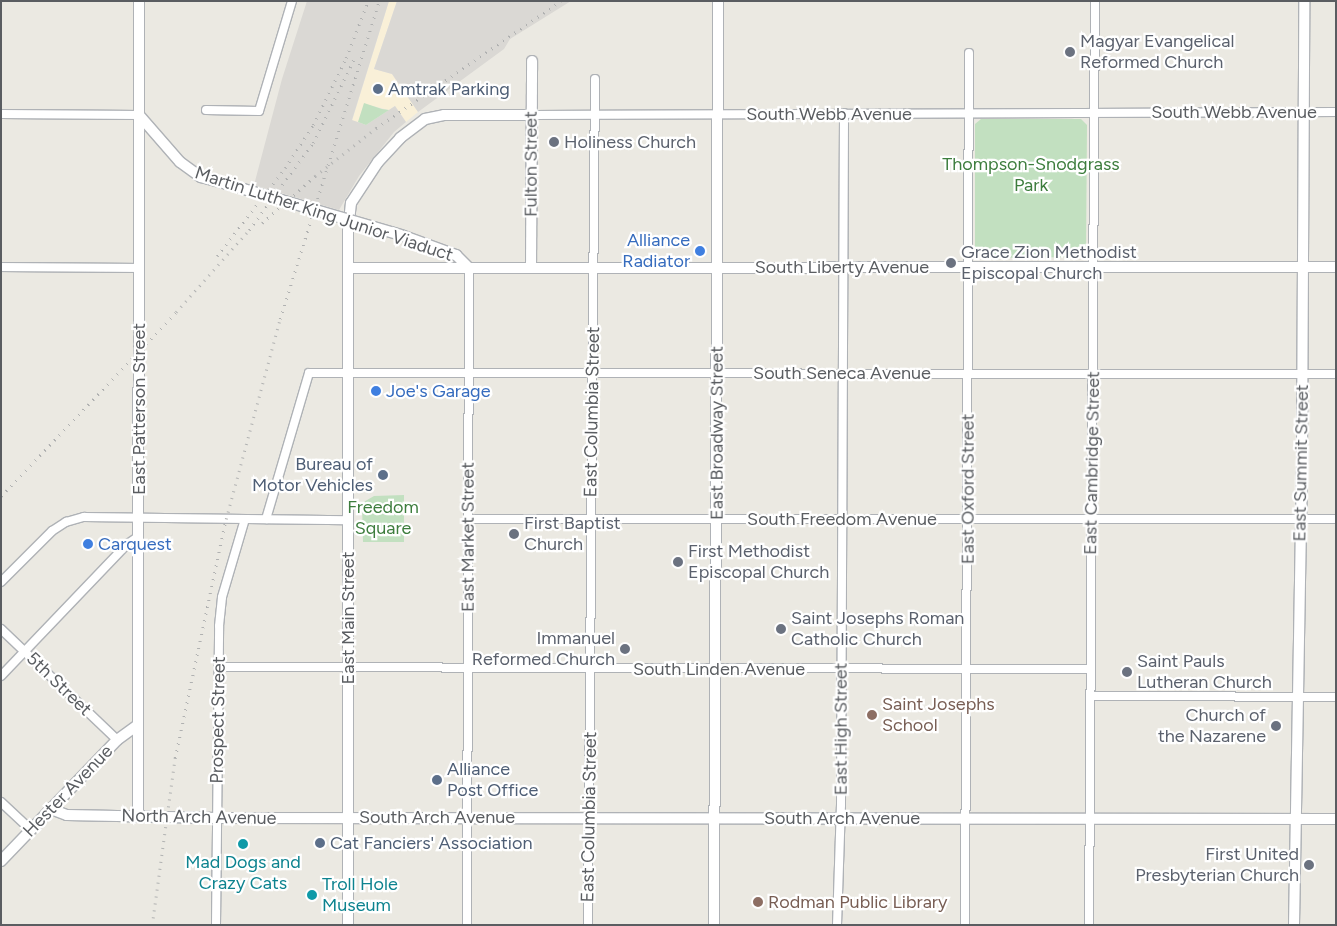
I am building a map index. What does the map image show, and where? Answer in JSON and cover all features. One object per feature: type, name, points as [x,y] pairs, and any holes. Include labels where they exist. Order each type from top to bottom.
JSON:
[{"type":"street","name":"East Patterson Street","points":[[138,817],[139,1]]},
{"type":"street","points":[[206,110],[259,111],[292,1]]},
{"type":"street","name":"East Broadway Street","points":[[714,925],[718,1]]},
{"type":"street","name":"East Cambridge Street","points":[[1088,925],[1095,1]]},
{"type":"street","name":"East Summit Street","points":[[1294,925],[1294,820],[1302,374],[1304,1]]},
{"type":"street","name":"East Oxford Street","points":[[965,925],[969,54]]},
{"type":"street","name":"Fulton Street","points":[[530,268],[532,61]]},
{"type":"street","name":"East Columbia Street","points":[[588,925],[595,78]]},
{"type":"street","name":"South Webb Avenue","points":[[355,193],[391,148],[425,119],[444,115],[1094,111],[1336,112]]},
{"type":"street","points":[[1,114],[139,115]]},
{"type":"street","name":"East High Street","points":[[837,925],[840,889],[841,818],[844,114]]},
{"type":"street","name":"Martin Luther King Junior Viaduct","points":[[139,115],[180,162],[201,176],[401,235],[456,256],[469,268]]},
{"type":"street","name":"East Main Street","points":[[348,925],[348,223],[355,193]]},
{"type":"street","points":[[1,267],[139,268]]},
{"type":"street","name":"South Liberty Avenue","points":[[348,268],[1336,267]]},
{"type":"street","name":"East Market Street","points":[[467,925],[469,268]]},
{"type":"street","name":"South Seneca Avenue","points":[[266,519],[308,372],[968,374],[1092,372],[1336,374]]},
{"type":"street","points":[[1,582],[42,540],[66,522],[91,516],[348,520]]},
{"type":"street","name":"Prospect Street","points":[[216,925],[218,667],[222,599],[246,519]]},
{"type":"street","name":"South Freedom Avenue","points":[[468,519],[1336,519]]},
{"type":"street","points":[[1,676],[126,545],[138,537]]},
{"type":"street","name":"5th Street","points":[[1,629],[117,740]]},
{"type":"street","name":"South Linden Avenue","points":[[218,667],[348,669],[1090,669]]},
{"type":"street","points":[[1090,696],[1336,697]]},
{"type":"street","name":"Hester Avenue","points":[[1,862],[117,740],[138,725]]},
{"type":"street","points":[[1,802],[31,830]]},
{"type":"street","name":"North Arch Avenue","points":[[51,809],[67,814],[138,817],[348,817]]},
{"type":"street","name":"South Arch Avenue","points":[[348,817],[1336,819]]},
{"type":"shaded area","points":[[307,1],[389,1],[352,120],[366,125],[395,106],[406,122],[394,132],[359,176],[339,210],[254,185],[282,79]]},
{"type":"shaded area","points":[[389,1],[397,1],[374,69],[392,74],[418,112],[406,122],[395,106],[389,110],[364,104],[358,122],[352,121]]},
{"type":"shaded area","points":[[397,1],[571,1],[510,39],[504,49],[418,112],[392,74],[374,69]]},
{"type":"green space","points":[[364,103],[389,110],[366,125],[358,122]]},
{"type":"green space","name":"Thompson-Snodgrass Park","points":[[981,119],[1081,119],[1087,125],[1086,252],[1083,257],[982,258],[975,254],[975,124]]},
{"type":"green space","name":"Freedom Square","points":[[404,495],[404,542],[363,542],[362,503],[374,496]]},
{"type":"railway","points":[[217,256],[285,168],[313,125],[346,58],[368,1]]},
{"type":"railway","points":[[152,925],[175,758],[226,519],[280,319],[379,1]]},
{"type":"railway","points":[[262,223],[315,176],[376,128],[561,1]]},
{"type":"railway","points":[[1,496],[176,312],[249,230],[313,143],[355,57]]},
{"type":"place","name":"Magyar Evangelical Reformed Church","points":[[1070,52]]},
{"type":"place","name":"Amtrak Parking","points":[[378,89]]},
{"type":"place","name":"Holiness Church","points":[[554,142]]},
{"type":"place","name":"Alliance Radiator","points":[[700,251]]},
{"type":"place","name":"Grace Zion Methodist Episcopal Church","points":[[951,263]]},
{"type":"place","name":"Joe's Garage","points":[[376,391]]},
{"type":"place","name":"Bureau of Motor Vehicles","points":[[383,475]]},
{"type":"place","name":"First Baptist Church","points":[[514,534]]},
{"type":"place","name":"Carquest","points":[[88,544]]},
{"type":"place","name":"First Methodist Episcopal Church","points":[[678,562]]},
{"type":"place","name":"Saint Josephs Roman Catholic Church","points":[[781,629]]},
{"type":"place","name":"Immanuel Reformed Church","points":[[625,649]]},
{"type":"place","name":"Saint Pauls Lutheran Church","points":[[1127,672]]},
{"type":"place","name":"Saint Josephs School","points":[[872,715]]},
{"type":"place","name":"Church of the Nazarene","points":[[1276,726]]},
{"type":"place","name":"Alliance Post Office","points":[[437,780]]},
{"type":"place","name":"Cat Fanciers' Association","points":[[320,843]]},
{"type":"place","name":"Mad Dogs and Crazy Cats","points":[[243,844]]},
{"type":"place","name":"First United Presbyterian Church","points":[[1309,865]]},
{"type":"place","name":"Troll Hole Museum","points":[[312,895]]},
{"type":"place","name":"Rodman Public Library","points":[[758,902]]}]
